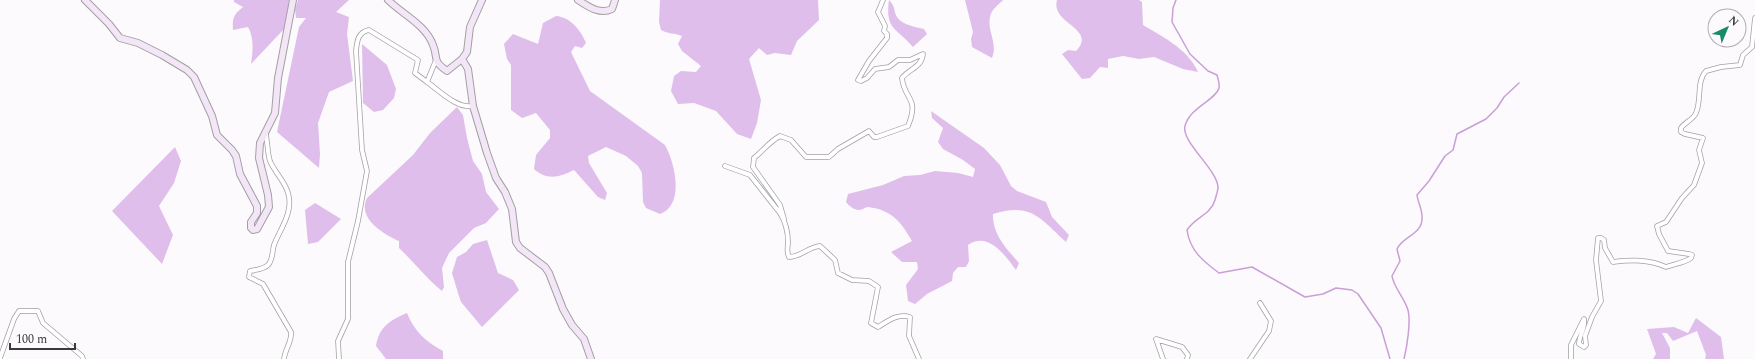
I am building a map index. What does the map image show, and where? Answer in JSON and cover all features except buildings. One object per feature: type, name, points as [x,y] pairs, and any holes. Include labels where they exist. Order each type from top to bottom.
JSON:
[{"type":"main road","points":[[85,0],[109,24],[120,38],[138,43],[162,55],[187,70],[194,77],[212,116],[217,135],[236,156],[240,174],[257,206],[257,213],[251,222],[252,230],[257,229],[269,208],[268,195],[259,158],[260,143],[275,113],[278,78],[294,0]]},
{"type":"main road","points":[[388,0],[428,35],[434,46],[436,60],[447,71],[462,59],[467,52],[470,27],[482,0]]},
{"type":"main road","points":[[578,0],[594,9],[604,12],[612,9],[615,0]]},
{"type":"main road","points":[[462,59],[468,69],[473,106],[496,178],[505,192],[512,209],[516,242],[520,248],[544,267],[549,273],[563,309],[572,325],[584,339],[591,359]]},
{"type":"street","points":[[883,0],[878,12],[885,26],[884,31],[887,34],[887,38],[869,61],[858,80],[861,81],[867,78],[875,69],[889,67],[898,60],[910,60],[923,54],[922,60],[917,67],[906,72],[902,78],[903,84],[913,104],[913,111],[908,126],[877,137],[874,137],[869,131],[838,149],[829,157],[806,157],[791,140],[780,136],[769,142],[764,151],[754,158],[754,167],[780,205],[788,241],[786,252],[789,258],[797,257],[814,247],[820,246],[835,260],[838,273],[852,280],[869,281],[878,287],[872,323],[878,327],[893,318],[905,315],[910,317],[909,336],[919,359]]},
{"type":"street","points":[[1571,359],[1570,347],[1580,325],[1584,319],[1585,323],[1579,337],[1579,344],[1584,347],[1586,345],[1585,336],[1589,324],[1601,301],[1596,260],[1598,238],[1604,240],[1605,248],[1613,262],[1625,260],[1658,263],[1666,267],[1679,262],[1686,262],[1692,258],[1692,255],[1689,254],[1668,251],[1659,234],[1657,226],[1666,222],[1682,198],[1694,185],[1702,163],[1700,150],[1703,138],[1685,134],[1681,132],[1681,128],[1693,118],[1696,112],[1700,79],[1706,71],[1721,67],[1740,65],[1743,55],[1752,47],[1755,18]]},
{"type":"street","points":[[339,359],[338,342],[348,319],[348,262],[358,221],[367,172],[362,150],[356,51],[359,36],[364,31],[369,30],[418,60],[415,73],[458,104],[466,108],[473,106]]},
{"type":"street","points":[[427,82],[436,60]]},
{"type":"street","points":[[265,131],[268,140],[269,159],[289,194],[288,213],[281,234],[274,246],[270,264],[266,267],[250,270],[248,274],[249,277],[263,284],[291,332],[292,338],[284,353],[284,359]]},
{"type":"street","points":[[725,166],[750,175],[784,219]]},
{"type":"street","points":[[1250,359],[1269,331],[1271,321],[1260,303]]},
{"type":"street","points":[[0,358],[14,319],[19,311],[38,311],[44,323],[82,356],[83,359]]},
{"type":"street","points":[[1163,359],[1156,340],[1182,347],[1188,355],[1187,359]]},
{"type":"shaded area","points":[[234,0],[289,0],[285,28],[251,64],[253,50],[248,27],[233,30],[234,17],[243,7],[234,2]]},
{"type":"shaded area","points":[[298,0],[349,0],[336,12],[349,17],[347,34],[353,81],[329,92],[318,123],[320,154],[319,168],[277,132],[299,27],[306,18],[296,18],[295,9]]},
{"type":"shaded area","points":[[660,0],[818,0],[819,20],[797,41],[791,55],[775,53],[767,55],[759,48],[749,59],[761,100],[757,123],[751,139],[737,134],[716,111],[694,103],[678,104],[671,91],[674,76],[681,71],[696,72],[701,66],[682,51],[678,44],[682,36],[661,30],[659,22]]},
{"type":"shaded area","points":[[889,0],[893,5],[899,20],[909,25],[924,29],[927,34],[913,47],[890,23],[888,10]]},
{"type":"shaded area","points":[[965,0],[1003,0],[993,10],[989,22],[994,47],[992,58],[972,47],[971,39],[973,32]]},
{"type":"shaded area","points":[[1057,0],[1139,0],[1142,2],[1143,25],[1174,44],[1194,64],[1198,72],[1183,69],[1154,57],[1139,59],[1123,56],[1108,59],[1108,68],[1100,67],[1090,78],[1082,79],[1062,54],[1068,50],[1076,51],[1081,43],[1081,37],[1078,31],[1060,15],[1057,8]]},
{"type":"shaded area","points":[[556,16],[566,19],[574,25],[584,38],[586,43],[582,48],[575,46],[571,52],[590,91],[665,145],[672,162],[676,183],[673,202],[668,209],[660,214],[646,208],[643,202],[642,173],[638,166],[626,156],[606,147],[588,156],[589,163],[607,193],[605,200],[598,197],[574,170],[554,177],[539,173],[534,169],[536,155],[550,138],[550,130],[536,113],[522,118],[511,110],[511,65],[507,59],[504,44],[513,34],[538,44],[543,23]]},
{"type":"shaded area","points":[[362,44],[387,65],[396,89],[394,98],[383,110],[374,112],[363,103]]},
{"type":"shaded area","points":[[457,107],[463,115],[473,161],[482,174],[486,192],[499,209],[486,223],[474,228],[449,253],[442,268],[444,287],[442,291],[399,248],[399,241],[379,230],[373,224],[366,212],[365,205],[367,198],[413,155],[430,133]]},
{"type":"shaded area","points":[[931,111],[984,148],[1000,165],[1011,186],[1017,191],[1046,202],[1052,217],[1069,235],[1066,242],[1041,219],[1026,211],[1006,211],[993,214],[995,228],[1001,241],[1019,263],[1016,270],[1007,258],[995,247],[989,243],[975,241],[968,245],[969,261],[966,267],[958,267],[953,273],[952,281],[927,294],[915,304],[908,301],[906,285],[918,269],[917,262],[902,262],[891,252],[912,241],[904,228],[890,214],[868,207],[857,210],[852,208],[846,202],[848,194],[883,185],[904,176],[920,175],[935,171],[958,173],[973,177],[975,169],[963,160],[943,149],[938,142],[943,128],[932,118]]},
{"type":"shaded area","points":[[175,147],[181,161],[174,183],[159,206],[173,235],[162,264],[112,211]]},
{"type":"shaded area","points":[[315,203],[341,219],[318,242],[308,244],[305,210]]},
{"type":"shaded area","points":[[487,240],[498,273],[513,280],[519,290],[482,327],[461,302],[452,273],[457,257],[466,252],[473,244]]},
{"type":"shaded area","points":[[407,313],[417,331],[431,344],[443,351],[443,359],[386,359],[376,346],[377,339],[386,325],[395,318]]},
{"type":"shaded area","points":[[1696,318],[1721,337],[1724,359],[1705,359],[1706,355],[1697,331],[1673,341],[1667,333],[1662,333],[1670,348],[1670,359],[1653,359],[1656,354],[1647,329],[1674,327],[1688,333]]},
{"type":"waterway","points":[[1176,0],[1173,8],[1172,22],[1190,54],[1208,71],[1217,75],[1219,85],[1217,92],[1192,114],[1185,126],[1185,132],[1188,140],[1212,172],[1218,187],[1213,205],[1187,230],[1194,250],[1203,260],[1219,273],[1252,267],[1305,297],[1323,294],[1336,288],[1352,290],[1358,294],[1381,328],[1390,359]]},
{"type":"waterway","points":[[1404,359],[1409,315],[1406,305],[1395,285],[1392,276],[1400,261],[1397,249],[1403,241],[1419,228],[1421,224],[1422,213],[1417,195],[1429,181],[1445,156],[1453,150],[1457,134],[1486,119],[1497,108],[1504,97],[1519,83]]}]
